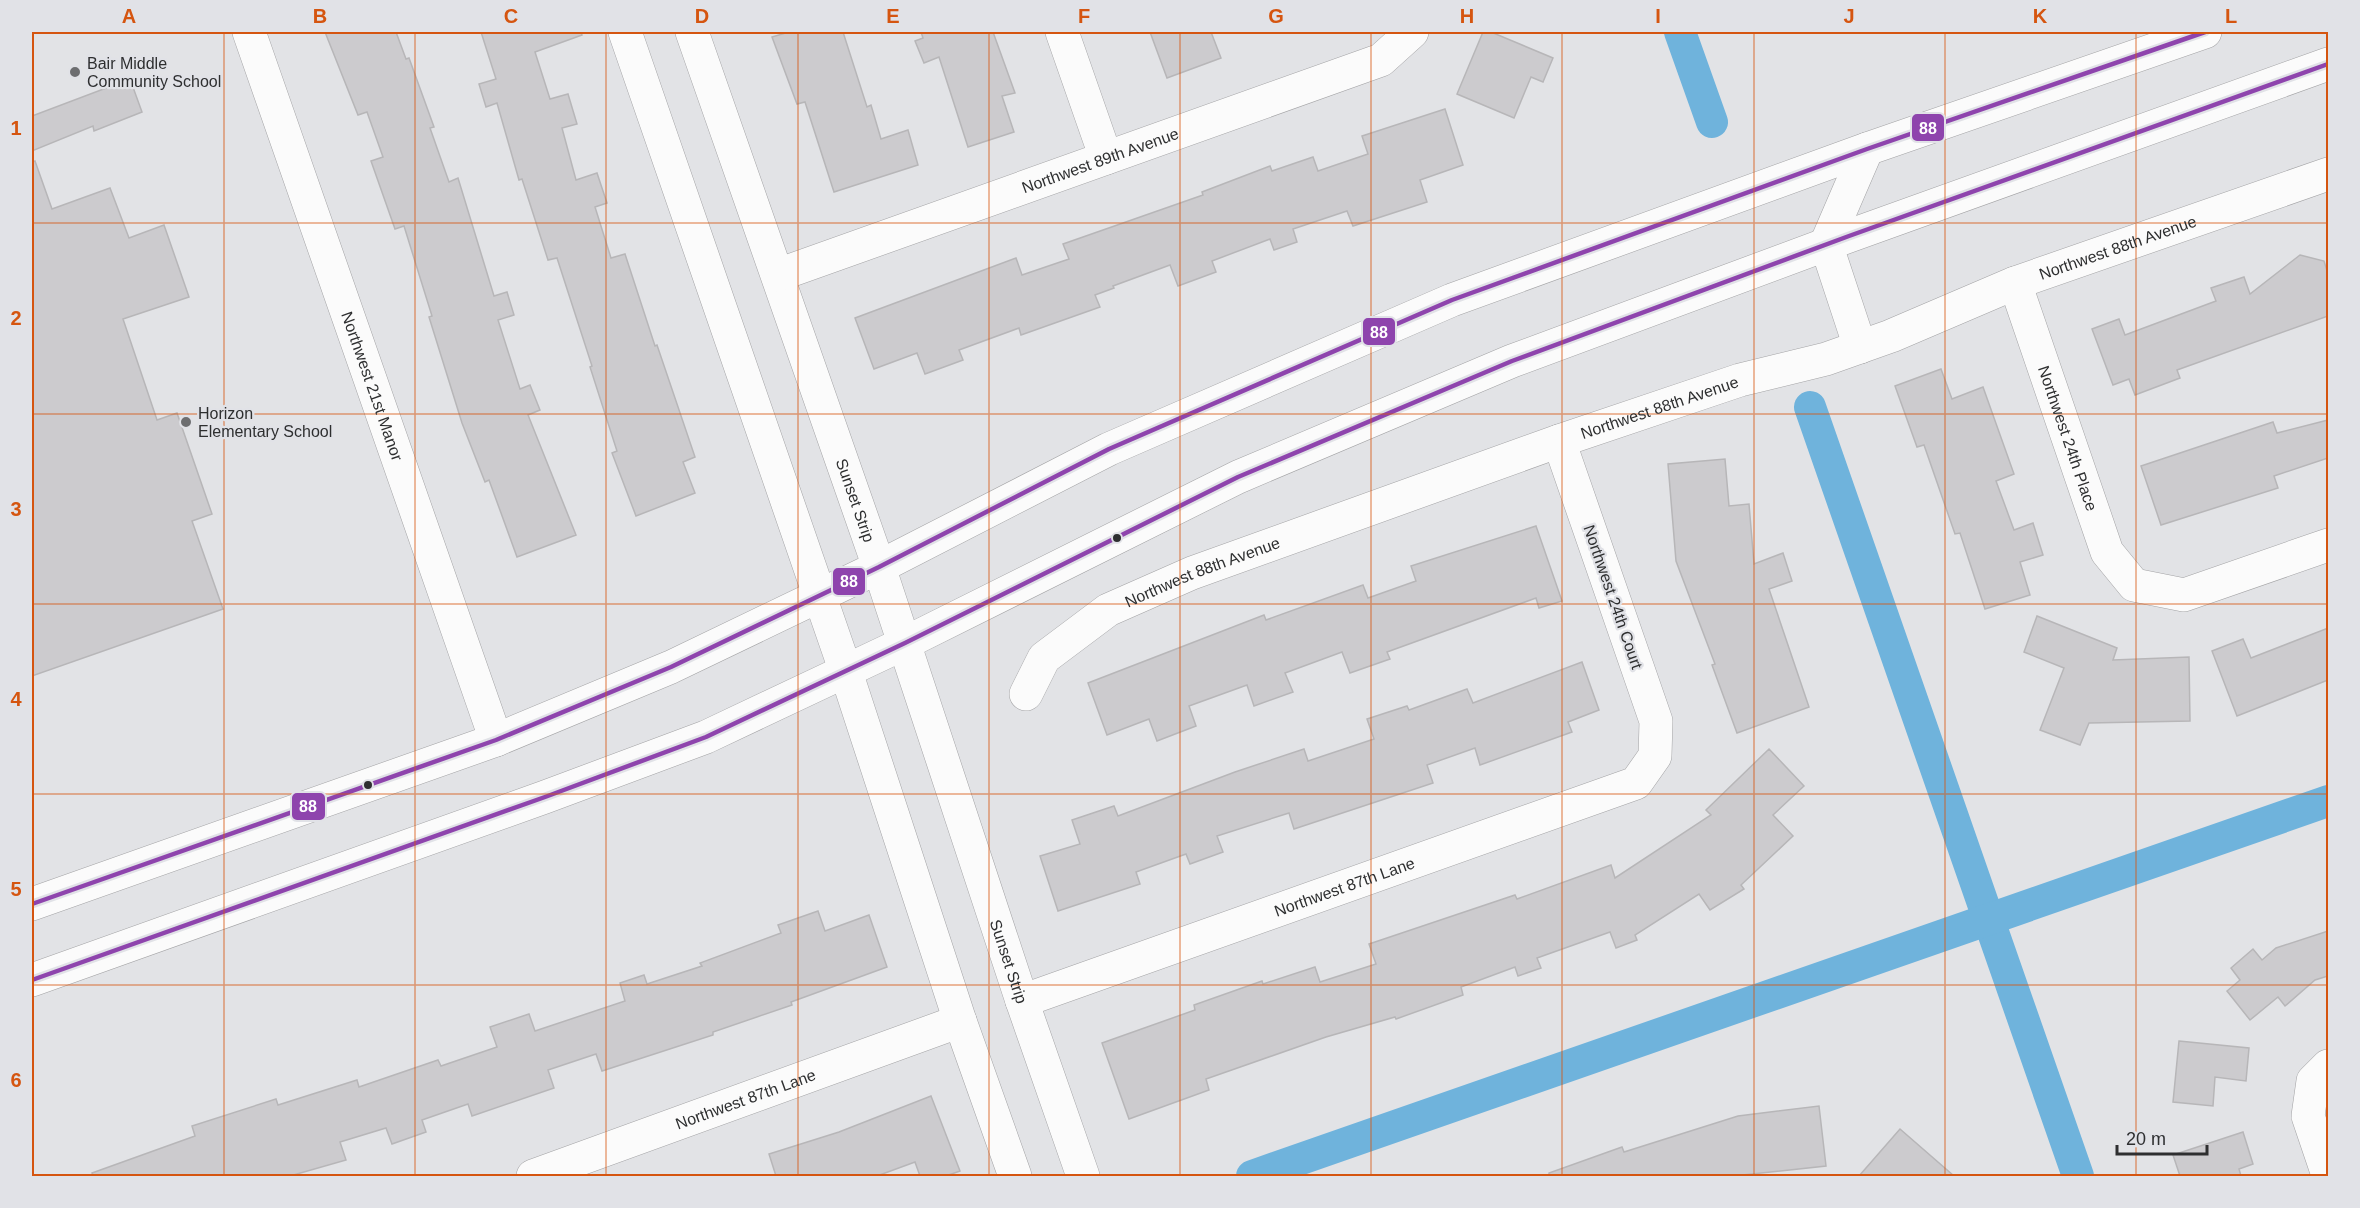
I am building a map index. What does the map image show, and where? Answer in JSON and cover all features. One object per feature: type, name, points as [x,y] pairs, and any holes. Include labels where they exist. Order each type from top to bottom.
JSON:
[{"type":"street","name":"Northwest 21st Manor","points":[[249,32],[496,740]]},
{"type":"street","points":[[625,32],[846,672],[960,1021],[1016,1176]]},
{"type":"street","name":"Sunset Strip","points":[[692,32],[879,567],[1022,1001],[1083,1176]]},
{"type":"street","points":[[1062,32],[1106,158]]},
{"type":"street","name":"Northwest 89th Avenue","points":[[778,275],[1381,60],[1412,32]]},
{"type":"street","points":[[32,904],[496,740],[670,668],[879,567],[1109,449],[1452,300],[1867,149],[2205,32]]},
{"type":"street","points":[[32,980],[545,797],[706,737],[905,644],[1238,477],[1512,361],[1826,244],[2328,64]]},
{"type":"street","points":[[1860,347],[1826,244],[1867,149]]},
{"type":"street","name":"Northwest 88th Avenue","points":[[1026,694],[1044,658],[1108,610],[1192,573],[1559,441],[1740,381],[1860,347],[2015,283],[2328,174]]},
{"type":"street","name":"Northwest 24th Place","points":[[2015,283],[2107,552],[2134,585],[2184,595],[2328,546]]},
{"type":"street","name":"Northwest 24th Court","points":[[1559,441],[1656,721],[1655,756]]},
{"type":"street","name":"Northwest 87th Lane","points":[[1022,1001],[1636,783],[1655,756]]},
{"type":"street","name":"Northwest 87th Lane","points":[[533,1176],[960,1021]]},
{"type":"street","points":[[2321,1073],[2308,1116],[2328,1175]]},
{"type":"building","points":[[325,32],[396,32],[406,59],[409,58],[434,127],[430,128],[449,182],[458,178],[494,296],[507,292],[514,315],[498,320],[520,389],[530,385],[540,410],[528,415],[576,535],[517,557],[489,480],[485,482],[462,423],[404,226],[395,229],[371,161],[383,157],[367,112],[358,115]]},
{"type":"building","points":[[481,32],[581,32],[582,35],[535,52],[550,99],[568,94],[577,124],[562,128],[576,180],[597,173],[607,203],[595,207],[611,258],[625,254],[655,346],[657,345],[695,457],[683,462],[695,493],[636,516],[612,453],[617,451],[557,258],[548,260],[522,179],[519,180],[497,103],[486,107],[479,84],[496,79]]},
{"type":"building","points":[[789,32],[843,32],[867,107],[871,105],[881,139],[908,130],[918,165],[834,192],[805,102],[797,104],[772,37]]},
{"type":"building","points":[[921,32],[993,32],[1015,93],[1002,96],[1014,132],[968,147],[939,57],[924,63],[915,41],[923,38]]},
{"type":"building","points":[[1150,32],[1211,32],[1221,58],[1167,78]]},
{"type":"building","points":[[1483,32],[1491,32],[1553,58],[1543,82],[1531,77],[1514,118],[1457,94]]},
{"type":"building","points":[[130,79],[142,112],[94,131],[93,126],[32,151],[32,116]]},
{"type":"building","points":[[1445,109],[1463,165],[1420,180],[1427,202],[1353,226],[1347,211],[1293,229],[1297,242],[1274,250],[1270,239],[1212,261],[1216,272],[1178,286],[1170,265],[1095,295],[1100,307],[1021,335],[1019,328],[959,350],[963,360],[925,374],[917,353],[874,369],[855,318],[1016,258],[1022,275],[1069,259],[1063,244],[1203,195],[1202,192],[1270,166],[1272,171],[1313,157],[1318,171],[1368,154],[1362,136]]},
{"type":"building","points":[[35,161],[52,209],[110,188],[129,238],[164,225],[189,297],[123,319],[157,420],[177,413],[212,514],[192,521],[223,609],[32,676],[32,162]]},
{"type":"building","points":[[2300,255],[2324,261],[2328,274],[2328,316],[2177,370],[2180,378],[2135,395],[2129,379],[2113,385],[2092,329],[2119,319],[2125,335],[2216,301],[2211,288],[2244,277],[2250,294]]},
{"type":"building","points":[[1941,369],[1952,399],[1983,387],[2014,474],[1996,481],[2014,530],[2033,523],[2043,555],[2020,562],[2030,595],[1985,609],[1960,533],[1955,534],[1924,445],[1917,447],[1895,386]]},
{"type":"building","points":[[2328,420],[2328,458],[2274,476],[2278,488],[2161,525],[2141,466],[2273,422],[2277,433]]},
{"type":"building","points":[[1725,459],[1729,506],[1749,504],[1754,564],[1783,553],[1792,581],[1769,589],[1809,707],[1737,733],[1712,665],[1715,664],[1676,561],[1668,464]]},
{"type":"building","points":[[1536,526],[1562,601],[1539,608],[1536,598],[1387,652],[1390,659],[1350,673],[1342,652],[1285,673],[1293,692],[1254,706],[1247,685],[1189,706],[1196,726],[1157,741],[1149,719],[1107,735],[1088,683],[1264,615],[1266,620],[1363,585],[1368,598],[1416,581],[1411,566]]},
{"type":"building","points":[[2037,616],[2117,648],[2113,660],[2189,657],[2190,721],[2089,723],[2080,745],[2040,730],[2064,668],[2024,652]]},
{"type":"building","points":[[2328,628],[2328,680],[2237,716],[2212,651],[2243,639],[2251,658]]},
{"type":"building","points":[[1582,662],[1599,710],[1568,722],[1572,732],[1480,765],[1475,748],[1427,765],[1433,783],[1294,829],[1289,813],[1217,836],[1223,852],[1190,864],[1186,854],[1136,872],[1140,884],[1058,911],[1040,856],[1080,844],[1072,820],[1114,806],[1118,816],[1304,749],[1308,761],[1374,739],[1367,719],[1407,706],[1409,710],[1467,689],[1473,703]]},
{"type":"building","points":[[1769,749],[1804,786],[1773,815],[1793,836],[1741,885],[1744,889],[1710,910],[1699,894],[1635,935],[1637,940],[1616,948],[1610,932],[1537,958],[1541,968],[1518,976],[1515,967],[1461,987],[1463,995],[1396,1019],[1395,1017],[1326,1037],[1206,1079],[1209,1090],[1129,1119],[1102,1043],[1195,1010],[1194,1005],[1262,981],[1263,984],[1315,967],[1320,982],[1376,964],[1369,944],[1515,895],[1517,899],[1611,865],[1615,878],[1711,815],[1706,810]]},
{"type":"building","points":[[818,911],[825,931],[869,915],[887,967],[791,1002],[792,1005],[713,1032],[713,1035],[602,1071],[596,1054],[548,1070],[554,1088],[472,1116],[468,1104],[422,1120],[426,1132],[392,1144],[386,1128],[340,1142],[346,1160],[290,1176],[93,1176],[92,1173],[195,1136],[192,1126],[276,1099],[278,1105],[357,1080],[359,1087],[438,1060],[441,1066],[497,1047],[490,1027],[529,1014],[535,1031],[625,1001],[620,983],[644,975],[647,984],[702,966],[700,963],[781,933],[778,925]]},
{"type":"building","points":[[2328,931],[2328,976],[2315,980],[2285,1006],[2278,997],[2250,1020],[2227,991],[2240,980],[2231,968],[2253,949],[2262,960],[2276,948]]},
{"type":"building","points":[[2179,1041],[2249,1048],[2246,1081],[2215,1077],[2213,1106],[2173,1102]]},
{"type":"building","points":[[931,1096],[960,1171],[946,1176],[920,1176],[915,1162],[877,1176],[776,1176],[769,1154],[839,1132]]},
{"type":"building","points":[[1819,1106],[1826,1166],[1733,1176],[1549,1176],[1549,1173],[1622,1147],[1624,1152],[1738,1116]]},
{"type":"building","points":[[1900,1129],[1954,1176],[1859,1176]]},
{"type":"building","points":[[2243,1132],[2253,1164],[2239,1169],[2241,1176],[2180,1176],[2173,1155]]},
{"type":"waterway","points":[[1680,32],[1712,122]]},
{"type":"waterway","points":[[1810,407],[2078,1176]]},
{"type":"waterway","points":[[1252,1176],[2328,801]]},
{"type":"transit line","name":"88","points":[[32,904],[496,740],[671,667],[879,567],[1109,449],[1452,300],[1867,149],[2205,32]]},
{"type":"transit line","name":"88","points":[[32,980],[545,797],[706,737],[905,643],[1238,477],[1512,361],[1849,236],[2328,64]]},
{"type":"place","name":"Bair Middle Community School","points":[[75,72]]},
{"type":"place","name":"Horizon Elementary School","points":[[186,422]]}]
